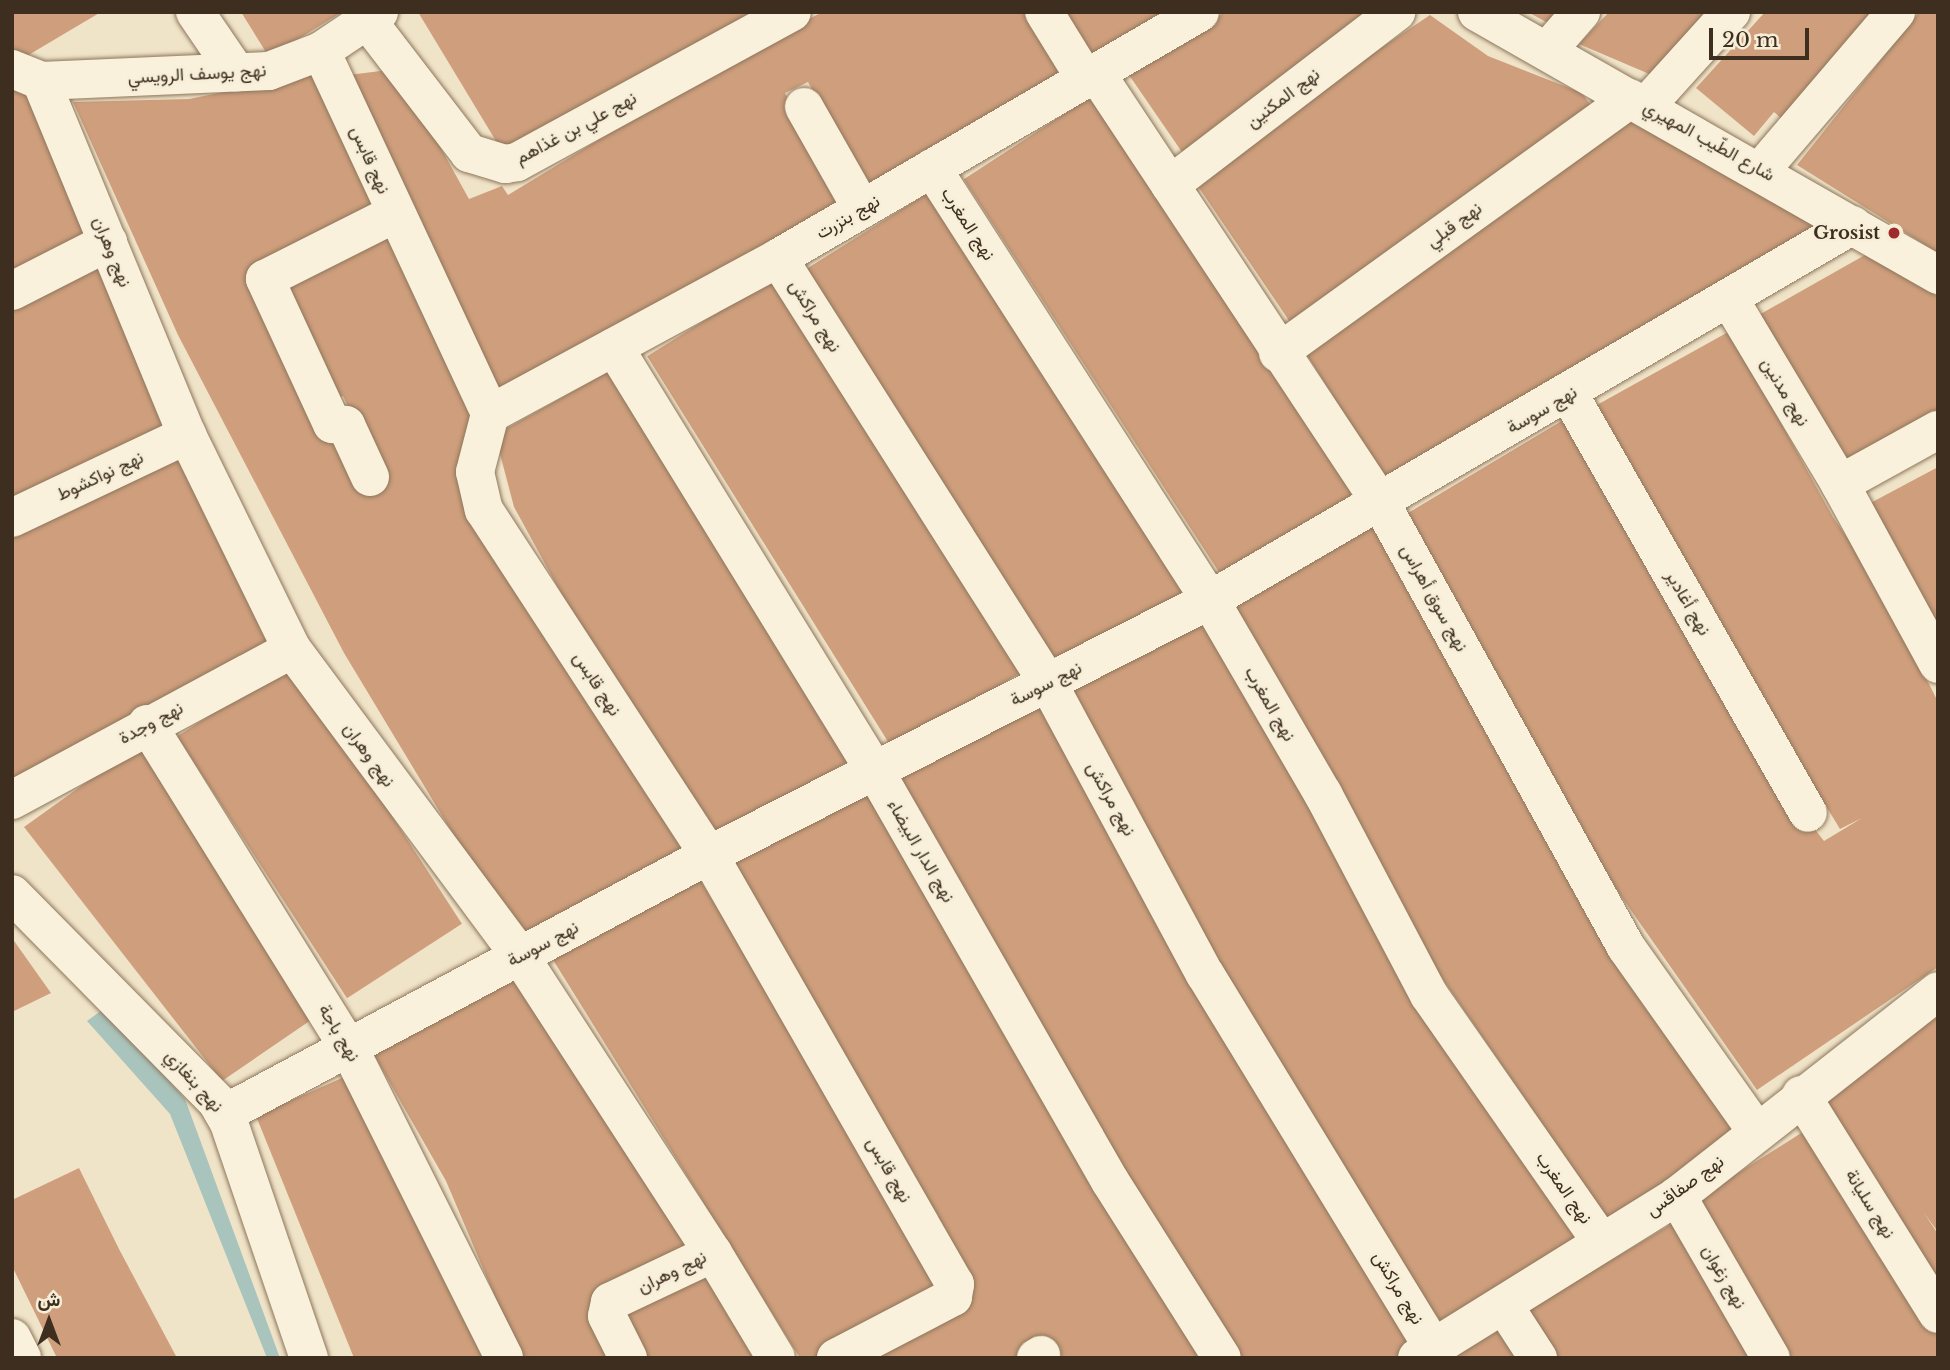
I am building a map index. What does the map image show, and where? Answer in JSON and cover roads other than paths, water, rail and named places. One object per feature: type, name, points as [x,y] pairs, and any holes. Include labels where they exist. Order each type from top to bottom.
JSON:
[{"type":"street","points":[[195,12],[236,72]]},
{"type":"street","name":"نهج علي بن غذاهم","points":[[373,16],[469,153],[505,164],[517,162],[792,12]]},
{"type":"street","name":"نهج سوق أهراس","points":[[1044,12],[1170,185],[1278,353],[1381,505],[1626,947],[1756,1132]]},
{"type":"street","name":"نهج بنزرت","points":[[490,414],[778,258],[1200,12]]},
{"type":"street","name":"نهج المكنين","points":[[1170,185],[1396,12]]},
{"type":"street","name":"شارع الطّيب المهيري","points":[[1477,12],[1760,170],[1938,275]]},
{"type":"street","points":[[1547,51],[1581,12]]},
{"type":"street","name":"نهج قبلي","points":[[1278,353],[1638,102],[1731,12]]},
{"type":"street","points":[[1760,170],[1896,12]]},
{"type":"street","name":"نهج يوسف الرويسي","points":[[27,75],[269,71],[321,51],[373,16]]},
{"type":"street","name":"نهج قابس","points":[[321,51],[394,214],[490,414],[475,472],[484,510],[709,855],[956,1293],[836,1358]]},
{"type":"street","name":"نهج وهران","points":[[27,75],[108,242],[187,435],[292,649],[520,956],[713,1253],[610,1301],[607,1316],[628,1358]]},
{"type":"street","points":[[804,107],[862,209]]},
{"type":"street","name":"نهج المغرب","points":[[932,168],[1210,600],[1323,794],[1429,995],[1601,1242]]},
{"type":"street","points":[[370,477],[346,425],[332,424],[265,279],[394,214]]},
{"type":"street","name":"نهج سوسة","points":[[224,1114],[350,1050],[709,855],[1210,600],[1381,505],[1853,225]]},
{"type":"street","points":[[12,291],[108,242]]},
{"type":"street","name":"نهج مراكش","points":[[778,258],[1048,683],[1205,974],[1425,1352]]},
{"type":"street","name":"نهج مدنين","points":[[1730,300],[1840,484],[1938,664]]},
{"type":"street","name":"نهج الدار البيضاء","points":[[614,347],[874,769],[1110,1181],[1222,1358]]},
{"type":"street","name":"نهج أغادير","points":[[1569,394],[1808,813]]},
{"type":"street","points":[[1840,484],[1938,430]]},
{"type":"street","name":"نهج نواكشوط","points":[[12,517],[187,435]]},
{"type":"street","name":"نهج وجدة","points":[[12,800],[147,724],[292,649]]},
{"type":"street","name":"نهج باجة","points":[[147,724],[350,1050],[504,1358]]},
{"type":"street","name":"نهج بنغازي","points":[[12,894],[224,1114],[309,1358]]},
{"type":"street","name":"نهج صفاقس","points":[[1425,1352],[1505,1307],[1601,1242],[1677,1196],[1801,1095],[1938,991]]},
{"type":"street","name":"نهج سليانة","points":[[1801,1095],[1938,1314]]},
{"type":"street","name":"نهج زغوان","points":[[1677,1196],[1771,1358]]},
{"type":"street","points":[[713,1253],[776,1358]]},
{"type":"street","points":[[1505,1307],[1538,1358]]},
{"type":"street","points":[[12,1338],[22,1358]]},
{"type":"water","points":[[106,1007],[185,1099],[280,1358],[267,1358],[170,1114],[87,1021]]},
{"type":"place","name":"Grosist","points":[[1894,233]]}]
